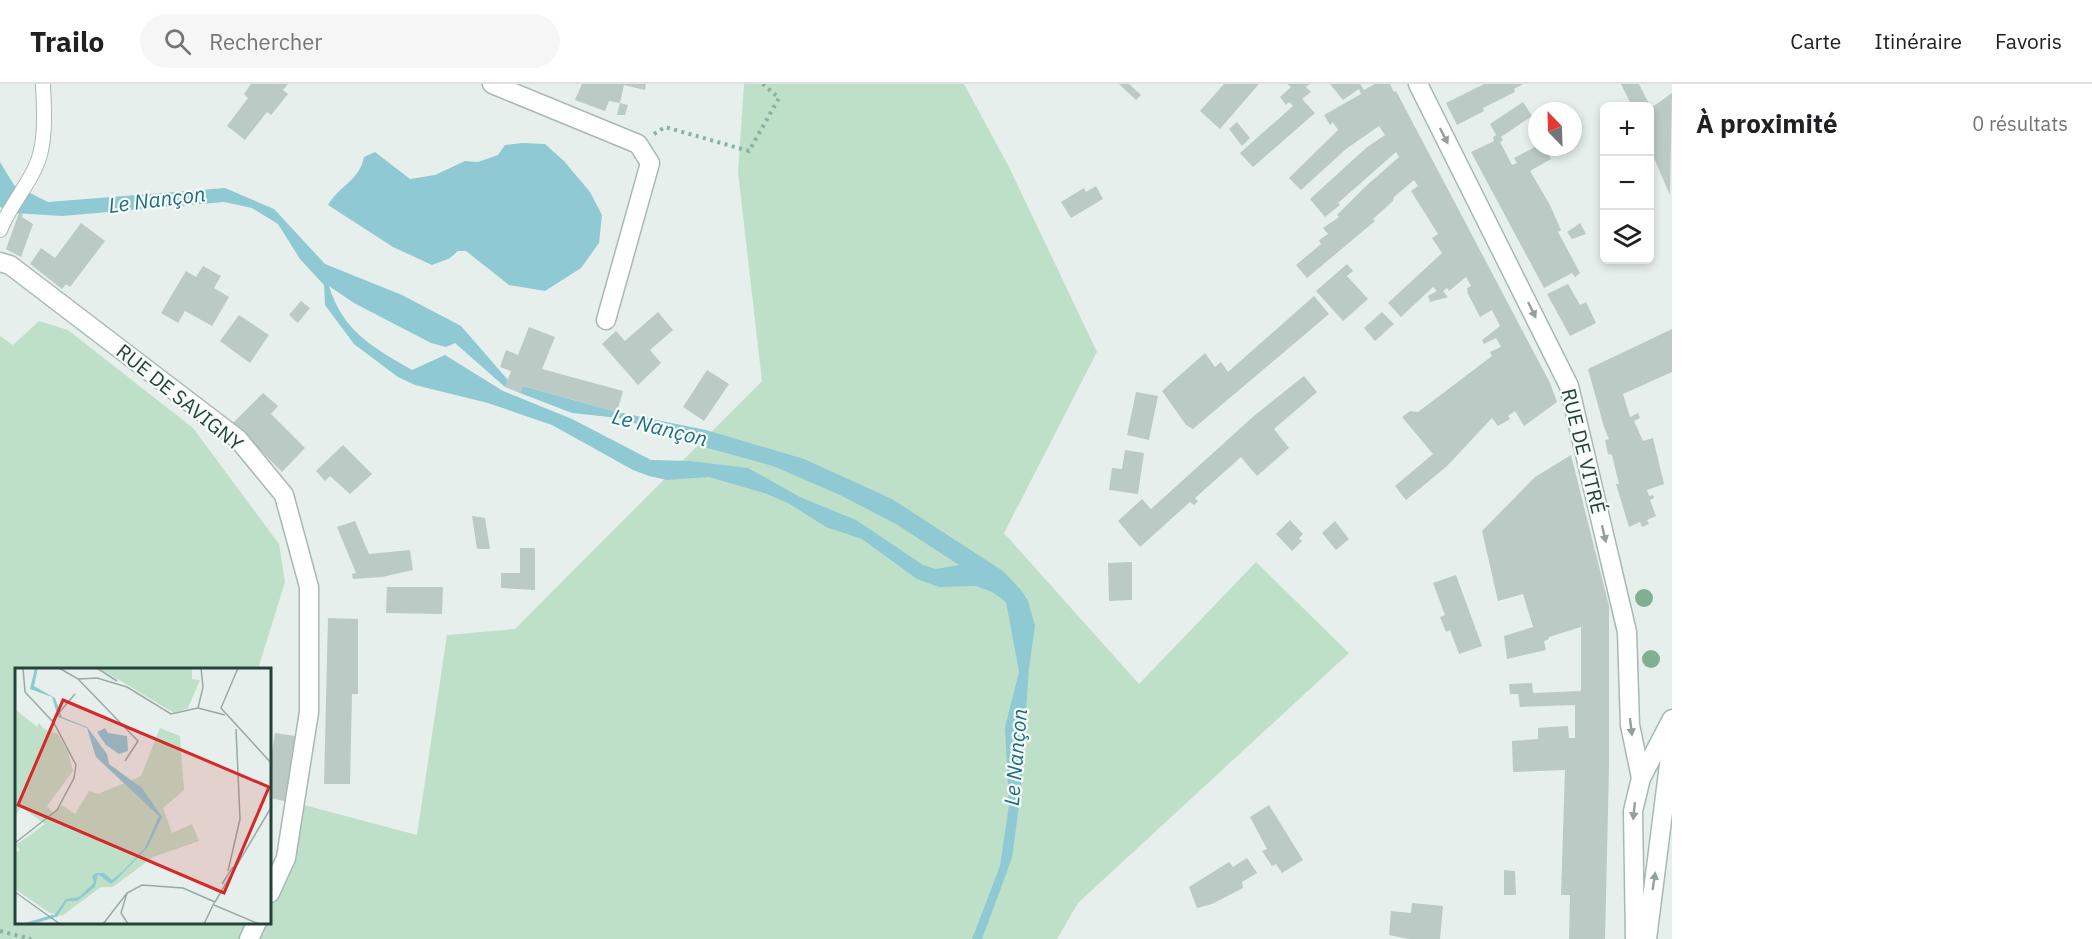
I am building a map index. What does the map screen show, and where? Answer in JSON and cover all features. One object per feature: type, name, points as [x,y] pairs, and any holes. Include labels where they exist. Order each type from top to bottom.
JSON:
[{"type":"street","points":[[492,84],[638,144],[650,163],[606,320]]},
{"type":"street","name":"RUE DE VITRÉ","points":[[1418,84],[1569,386],[1627,632],[1630,725],[1641,778]]},
{"type":"street","name":"RUE DE SAVIGNY","points":[[0,262],[20,272],[238,439],[285,495],[309,587],[309,712],[286,858],[272,889]]},
{"type":"street","points":[[1635,939],[1633,811],[1641,778],[1672,719]]},
{"type":"street","points":[[1647,939],[1672,741]]},
{"type":"street","points":[[249,939],[256,924]]},
{"type":"lane","points":[[0,230],[7,212],[36,166],[41,145],[43,84]]},
{"type":"path","points":[[638,144],[664,127],[749,151],[779,98],[763,84]]},
{"type":"path","points":[[0,931],[30,939]]},
{"type":"green space","points":[[744,84],[964,84],[1009,167],[1097,352],[1004,533],[1139,684],[1256,562],[1349,653],[1078,903],[1057,939],[0,939],[0,336],[13,345],[39,321],[68,330],[193,428],[279,544],[285,582],[258,668],[15,668],[15,924],[272,924],[272,862],[304,805],[417,835],[447,635],[515,629],[762,381],[738,172]]},
{"type":"water","points":[[545,144],[564,161],[590,192],[602,215],[599,243],[581,268],[545,291],[509,285],[466,251],[458,251],[450,258],[432,265],[393,247],[328,205],[358,172],[364,157],[375,152],[410,179],[435,175],[465,161],[478,162],[498,155],[505,145]]},
{"type":"water","name":"Le Nançon","points":[[0,162],[14,185],[48,202],[225,188],[274,209],[325,264],[402,295],[461,326],[508,380],[505,387],[455,343],[446,347],[431,343],[354,303],[329,286],[335,302],[351,327],[372,345],[412,370],[445,355],[503,391],[572,419],[651,460],[690,461],[748,468],[800,497],[856,520],[923,565],[936,569],[959,565],[896,524],[840,495],[773,466],[708,448],[619,418],[572,413],[520,393],[523,386],[617,412],[706,430],[804,459],[892,499],[1003,571],[1028,601],[1035,626],[1029,668],[1020,798],[1012,858],[982,939],[972,939],[1000,866],[1009,805],[1005,727],[1019,672],[1006,602],[992,592],[976,586],[939,587],[917,579],[862,539],[826,527],[788,503],[764,493],[709,477],[667,480],[649,476],[633,470],[552,425],[488,403],[415,385],[398,377],[354,344],[325,305],[324,285],[300,259],[278,224],[252,208],[224,202],[62,216],[14,213],[0,207]]},
{"type":"building","points":[[251,84],[288,84],[283,90],[288,94],[271,115],[267,112],[245,140],[227,126],[248,98],[244,94]]},
{"type":"building","points":[[582,84],[646,84],[645,90],[624,85],[620,103],[609,101],[605,111],[575,100]]},
{"type":"building","points":[[1119,84],[1129,84],[1141,95],[1136,100]]},
{"type":"building","points":[[1224,84],[1259,84],[1220,129],[1200,111]]},
{"type":"building","points":[[1287,84],[1310,84],[1306,87],[1311,92],[1302,99],[1315,113],[1253,167],[1240,153],[1293,106],[1289,102],[1286,105],[1280,97],[1291,87]]},
{"type":"building","points":[[1330,84],[1360,84],[1364,90],[1375,84],[1390,84],[1394,92],[1396,91],[1550,383],[1557,402],[1524,426],[1515,411],[1508,416],[1510,419],[1498,426],[1492,418],[1447,466],[1406,500],[1395,486],[1433,454],[1402,417],[1410,411],[1418,412],[1492,356],[1490,352],[1501,347],[1496,338],[1484,344],[1482,340],[1500,326],[1492,310],[1480,317],[1468,294],[1467,288],[1471,286],[1466,277],[1449,291],[1447,288],[1443,291],[1448,297],[1430,302],[1428,296],[1437,291],[1433,287],[1401,317],[1388,303],[1442,253],[1432,238],[1438,234],[1411,191],[1418,186],[1414,180],[1373,219],[1375,221],[1307,278],[1296,265],[1321,244],[1319,240],[1328,234],[1323,228],[1339,217],[1337,215],[1365,187],[1399,157],[1396,152],[1325,217],[1310,199],[1366,148],[1385,135],[1379,126],[1346,149],[1301,190],[1289,178],[1338,130],[1333,122],[1330,125],[1324,115],[1361,94],[1359,89],[1343,100]]},
{"type":"building","points":[[1484,84],[1523,84],[1514,89],[1515,92],[1483,108],[1484,111],[1457,125],[1446,103]]},
{"type":"building","points":[[1621,84],[1639,84],[1648,102],[1630,102]]},
{"type":"building","points":[[1672,93],[1670,195],[1654,158],[1654,106]]},
{"type":"building","points":[[1523,102],[1528,110],[1528,119],[1501,137],[1503,140],[1500,142],[1512,165],[1517,163],[1514,158],[1528,151],[1528,156],[1550,156],[1551,159],[1530,171],[1550,205],[1561,230],[1558,232],[1580,273],[1575,277],[1572,273],[1544,288],[1471,152],[1494,141],[1493,137],[1496,135],[1490,124]]},
{"type":"building","points":[[620,103],[628,105],[625,115],[617,115]]},
{"type":"building","points":[[1237,122],[1250,138],[1242,146],[1229,129]]},
{"type":"building","points":[[1096,186],[1103,199],[1071,218],[1061,202],[1084,188],[1086,192]]},
{"type":"building","points":[[19,213],[23,213],[22,217],[33,224],[21,257],[6,249]]},
{"type":"building","points":[[81,223],[105,241],[70,287],[66,284],[62,289],[30,264],[41,248],[55,258]]},
{"type":"building","points":[[1580,223],[1586,234],[1572,239],[1567,232]]},
{"type":"building","points":[[1347,264],[1353,271],[1347,276],[1368,299],[1343,321],[1316,291]]},
{"type":"building","points":[[203,266],[221,276],[214,288],[229,297],[212,326],[185,311],[178,323],[161,313],[186,271],[196,277]]},
{"type":"building","points":[[1568,284],[1580,305],[1586,302],[1596,323],[1570,336],[1547,294]]},
{"type":"building","points":[[1314,296],[1329,314],[1193,429],[1186,425],[1162,391],[1205,353],[1215,367],[1221,362],[1228,372]]},
{"type":"building","points":[[301,301],[310,308],[298,323],[289,315]]},
{"type":"building","points":[[658,312],[673,330],[650,350],[661,363],[638,385],[602,344],[616,331],[625,341]]},
{"type":"building","points":[[1382,312],[1394,324],[1375,341],[1364,328]]},
{"type":"building","points":[[239,315],[269,335],[250,363],[220,341]]},
{"type":"building","points":[[529,327],[555,337],[542,369],[623,391],[617,412],[523,386],[520,393],[505,387],[511,371],[500,367],[506,350],[518,355]]},
{"type":"building","points":[[1672,329],[1672,372],[1623,394],[1630,417],[1638,413],[1640,418],[1634,421],[1643,441],[1653,438],[1664,484],[1647,490],[1649,496],[1653,495],[1654,498],[1650,500],[1656,516],[1647,520],[1649,524],[1642,527],[1640,522],[1629,527],[1616,484],[1619,484],[1612,455],[1608,454],[1605,440],[1609,439],[1588,369]]},
{"type":"building","points":[[707,370],[729,384],[704,421],[683,407]]},
{"type":"building","points":[[1304,376],[1317,392],[1274,429],[1289,448],[1257,476],[1241,457],[1195,498],[1198,501],[1194,505],[1190,502],[1140,547],[1118,521],[1142,499],[1151,509],[1255,415]]},
{"type":"building","points":[[1136,392],[1158,396],[1149,440],[1127,435]]},
{"type":"building","points":[[263,393],[278,406],[271,414],[305,448],[282,472],[233,423]]},
{"type":"building","points":[[343,445],[372,474],[350,494],[330,476],[325,481],[316,471]]},
{"type":"building","points":[[1125,450],[1144,453],[1138,494],[1109,490],[1112,468],[1122,469]]},
{"type":"building","points":[[1571,455],[1609,606],[1609,767],[1605,939],[1569,939],[1570,895],[1561,895],[1565,770],[1513,772],[1512,741],[1538,739],[1538,728],[1568,726],[1569,738],[1575,738],[1575,705],[1520,707],[1518,694],[1510,694],[1509,684],[1532,683],[1533,693],[1581,691],[1581,627],[1549,637],[1544,641],[1546,650],[1507,659],[1504,636],[1533,627],[1523,594],[1498,601],[1482,531],[1535,477]]},
{"type":"building","points":[[472,516],[485,518],[490,549],[477,549]]},
{"type":"building","points":[[1290,520],[1303,534],[1299,538],[1302,541],[1292,551],[1276,534]]},
{"type":"building","points":[[355,521],[369,554],[410,550],[413,570],[382,577],[353,579],[352,574],[356,573],[337,527]]},
{"type":"building","points":[[1335,521],[1349,539],[1336,550],[1322,533]]},
{"type":"building","points":[[520,548],[535,548],[535,590],[501,588],[501,573],[520,573]]},
{"type":"building","points":[[1132,562],[1132,600],[1109,601],[1108,563]]},
{"type":"building","points":[[1456,575],[1482,646],[1459,654],[1450,630],[1446,632],[1440,617],[1445,615],[1433,583]]},
{"type":"building","points":[[387,587],[443,587],[442,614],[386,613]]},
{"type":"building","points":[[328,618],[358,619],[358,694],[352,694],[350,784],[324,784]]},
{"type":"building","points":[[275,733],[302,737],[289,802],[272,798],[272,751]]},
{"type":"building","points":[[1269,805],[1303,860],[1282,873],[1276,864],[1272,866],[1262,851],[1267,849],[1250,817]]},
{"type":"building","points":[[1247,858],[1257,873],[1242,882],[1243,888],[1212,904],[1197,908],[1189,887],[1229,862],[1233,867]]},
{"type":"building","points":[[1504,870],[1515,871],[1516,895],[1504,895]]},
{"type":"building","points":[[1412,903],[1443,906],[1440,939],[1409,939],[1389,935],[1391,911],[1411,913]]}]
